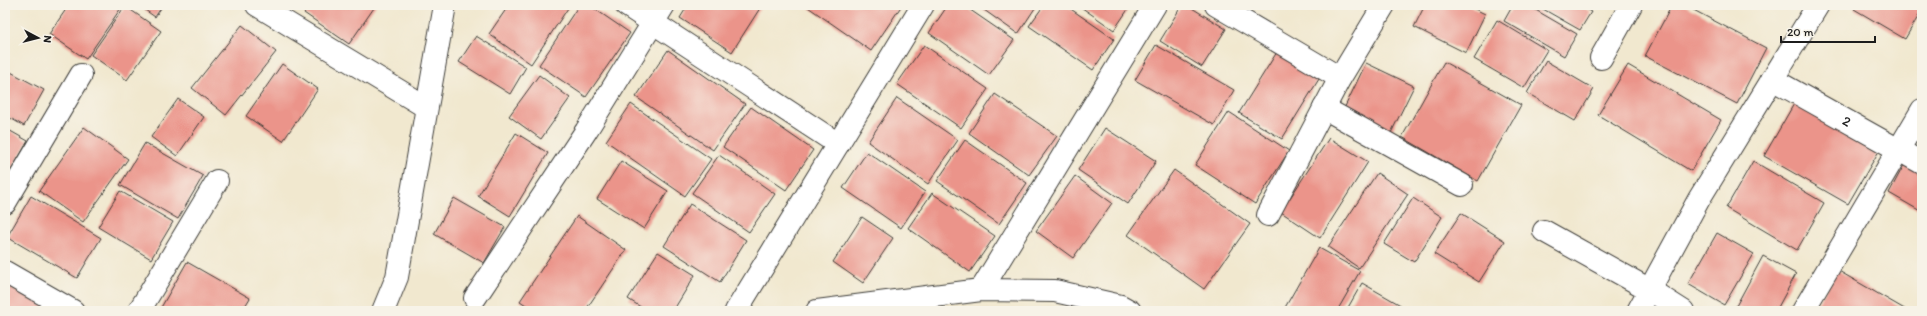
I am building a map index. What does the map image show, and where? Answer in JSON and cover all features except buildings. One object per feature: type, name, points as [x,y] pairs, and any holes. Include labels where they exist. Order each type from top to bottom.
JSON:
[{"type":"street","points":[[257,5],[426,108]]},
{"type":"street","points":[[383,311],[397,277],[445,5]]},
{"type":"street","points":[[626,5],[659,14],[838,144]]},
{"type":"street","points":[[736,311],[923,5]]},
{"type":"street","points":[[981,290],[1155,5]]},
{"type":"street","points":[[1216,5],[1340,78]]},
{"type":"street","points":[[1268,215],[1340,78],[1384,5]]},
{"type":"street","points":[[1601,58],[1631,5]]},
{"type":"street","points":[[1638,311],[1699,199],[1818,5]]},
{"type":"street","points":[[475,298],[586,131],[659,14]]},
{"type":"street","points":[[5,203],[81,75]]},
{"type":"street","name":"2","points":[[1772,79],[1922,163]]},
{"type":"street","points":[[1324,108],[1462,185]]},
{"type":"street","points":[[1803,311],[1922,110]]},
{"type":"street","points":[[139,311],[218,181]]},
{"type":"street","points":[[1544,231],[1650,290],[1683,311]]},
{"type":"street","points":[[5,272],[73,311]]},
{"type":"street","points":[[817,311],[981,290],[1056,291],[1121,306],[1130,311]]}]
